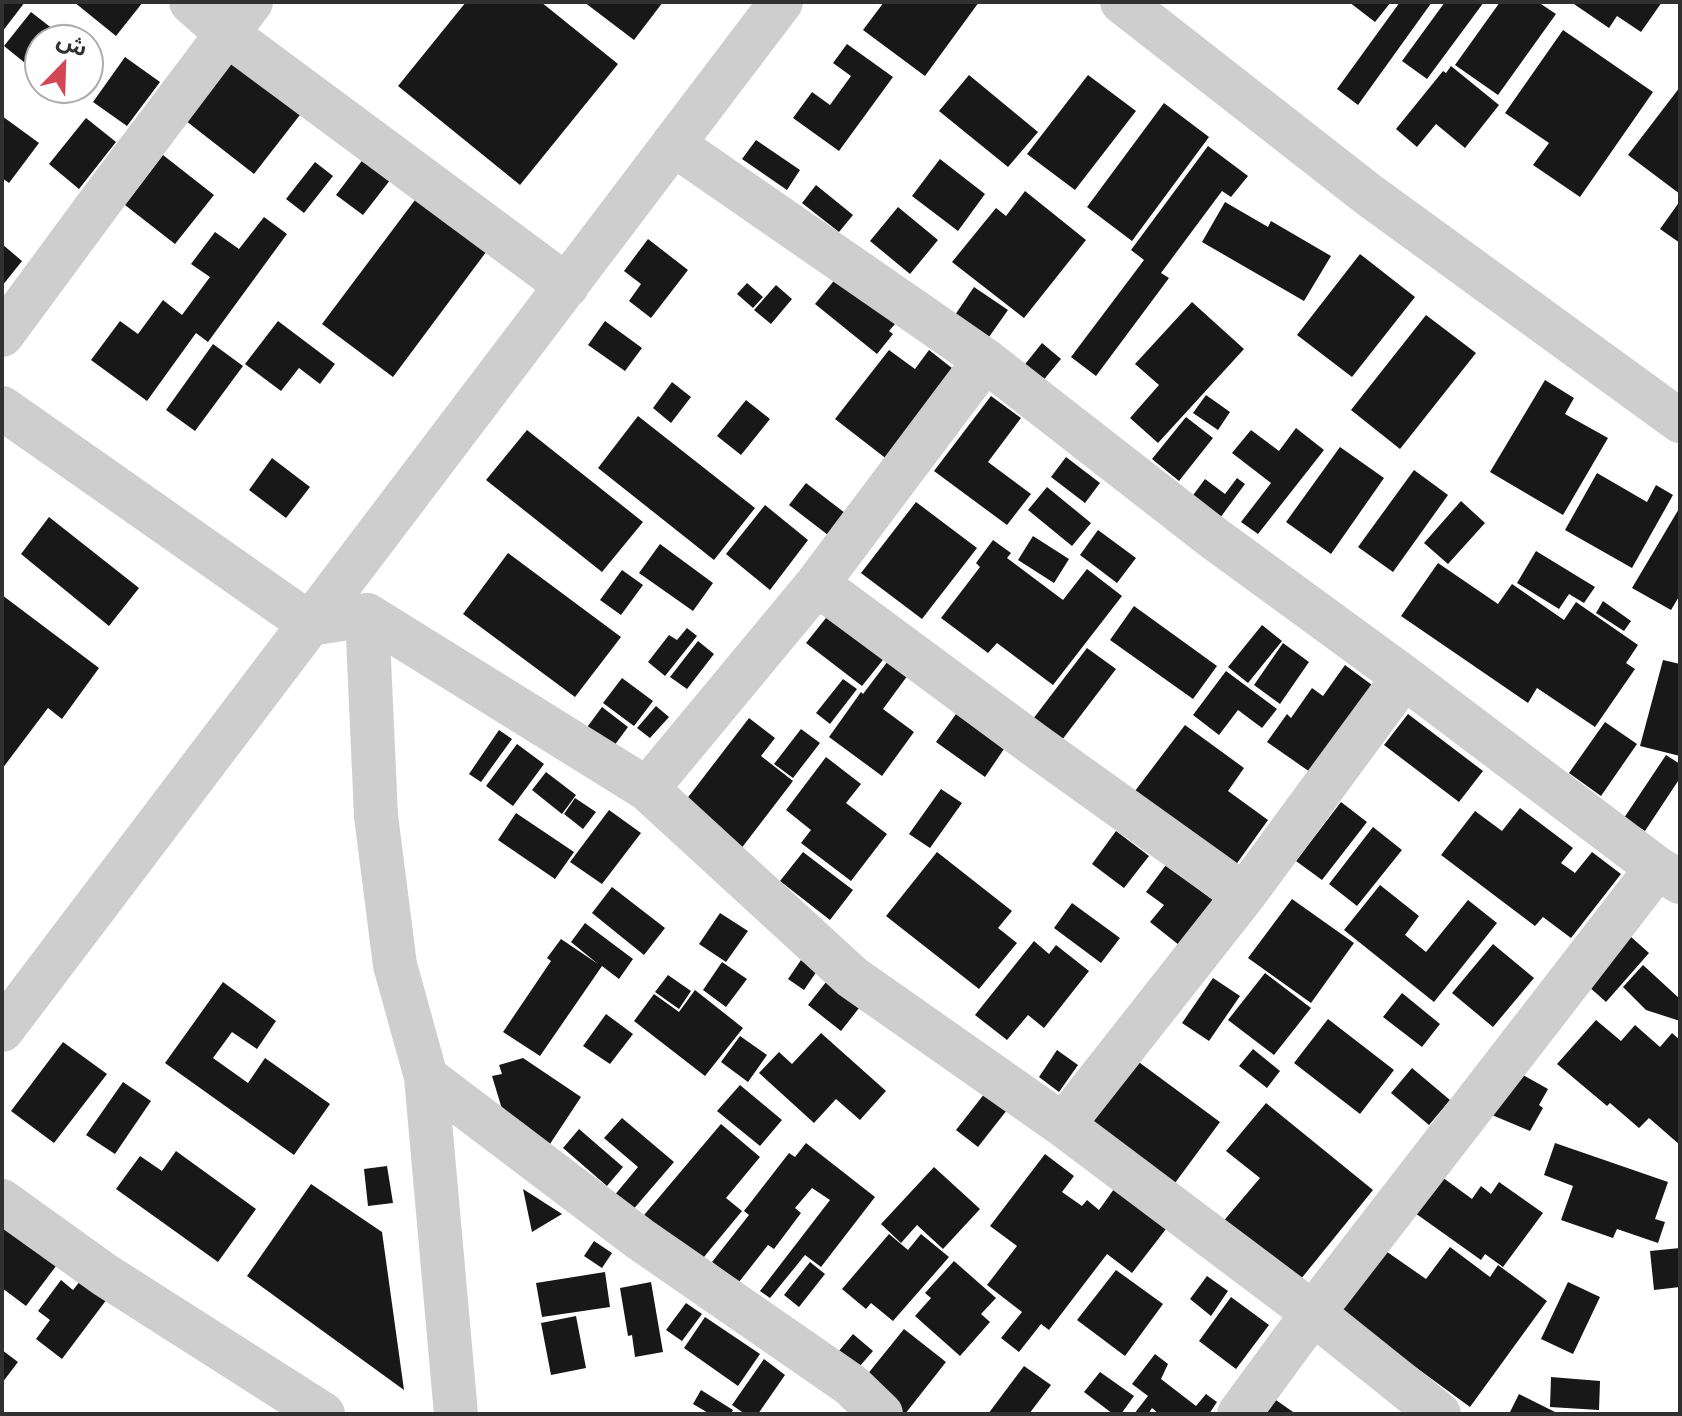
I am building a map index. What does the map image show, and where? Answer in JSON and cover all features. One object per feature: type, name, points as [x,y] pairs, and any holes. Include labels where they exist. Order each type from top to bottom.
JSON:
[{"type":"street","points":[[191,2],[239,18],[567,286]]},
{"type":"street","points":[[2,1030],[781,2]]},
{"type":"street","points":[[1122,2],[1369,195],[1680,421]]},
{"type":"street","points":[[2,335],[239,18]]},
{"type":"street","points":[[673,144],[985,360],[1211,536],[1668,875],[1313,1313],[1239,1414]]},
{"type":"street","points":[[647,789],[817,584],[985,360]]},
{"type":"street","points":[[2,408],[310,624],[367,615],[647,789],[852,977],[1063,1125],[1313,1313],[1439,1414]]},
{"type":"street","points":[[817,584],[1244,895]]},
{"type":"street","points":[[367,615],[376,816],[395,965],[426,1077],[456,1414]]},
{"type":"street","points":[[1063,1125],[1244,895],[1404,677]]},
{"type":"street","points":[[426,1077],[854,1404]]},
{"type":"street","points":[[2,1201],[105,1275],[323,1414]]},
{"type":"building","points":[[2,2],[25,2],[2,32]]},
{"type":"building","points":[[74,2],[143,2],[116,36]]},
{"type":"building","points":[[466,2],[541,2],[618,64],[520,185],[398,86]]},
{"type":"building","points":[[584,2],[663,2],[634,40]]},
{"type":"building","points":[[884,2],[979,2],[925,76],[863,30]]},
{"type":"building","points":[[1349,2],[1391,2],[1375,22]]},
{"type":"building","points":[[1400,2],[1432,2],[1358,105],[1337,89]]},
{"type":"building","points":[[1445,2],[1484,2],[1427,79],[1402,61]]},
{"type":"building","points":[[1500,2],[1538,2],[1556,14],[1498,95],[1455,65]]},
{"type":"building","points":[[1571,2],[1662,2],[1641,32],[1617,16],[1609,28]]},
{"type":"building","points":[[31,12],[46,24],[24,24],[24,62],[4,46]]},
{"type":"building","points":[[1563,30],[1653,92],[1580,197],[1533,165],[1549,143],[1505,113]]},
{"type":"building","points":[[847,44],[893,77],[839,151],[793,118],[812,92],[830,105],[851,76],[833,63]]},
{"type":"building","points":[[231,54],[303,111],[254,174],[181,117]]},
{"type":"building","points":[[125,57],[160,82],[127,126],[96,104],[104,104],[104,87]]},
{"type":"building","points":[[1451,66],[1499,105],[1465,148],[1436,124],[1417,147],[1396,129],[1443,71],[1446,73]]},
{"type":"building","points":[[969,75],[1038,132],[1008,167],[939,111]]},
{"type":"building","points":[[1088,75],[1136,111],[1075,190],[1027,154]]},
{"type":"building","points":[[1680,87],[1680,194],[1628,155]]},
{"type":"building","points":[[1164,103],[1209,137],[1132,241],[1087,207]]},
{"type":"building","points":[[2,116],[39,143],[9,183],[2,178]]},
{"type":"building","points":[[86,118],[116,142],[79,189],[49,164]]},
{"type":"building","points":[[756,140],[800,170],[787,190],[742,159]]},
{"type":"building","points":[[1208,146],[1248,176],[1231,197],[1222,191],[1161,273],[1169,278],[1096,376],[1071,357],[1144,260],[1131,250]]},
{"type":"building","points":[[367,154],[394,175],[363,215],[336,195]]},
{"type":"building","points":[[163,155],[214,195],[175,244],[125,205]]},
{"type":"building","points":[[940,159],[985,194],[958,231],[912,196]]},
{"type":"building","points":[[315,162],[333,176],[304,213],[286,199]]},
{"type":"building","points":[[816,185],[853,215],[839,232],[802,203]]},
{"type":"building","points":[[424,188],[495,240],[393,377],[322,324]]},
{"type":"building","points":[[1025,191],[1086,240],[1024,318],[952,262],[996,208],[1006,216]]},
{"type":"building","points":[[1680,201],[1680,243],[1660,229]]},
{"type":"building","points":[[1225,202],[1268,227],[1271,221],[1331,256],[1304,301],[1202,242]]},
{"type":"building","points":[[898,207],[938,240],[910,274],[870,241]]},
{"type":"building","points":[[264,217],[287,234],[208,342],[196,333],[147,401],[91,360],[120,321],[138,334],[163,300],[182,315],[210,277],[191,264],[215,232],[239,249]]},
{"type":"building","points":[[648,239],[688,270],[651,318],[629,301],[641,284],[624,271]]},
{"type":"building","points":[[2,244],[22,261],[2,286]]},
{"type":"building","points":[[1360,254],[1415,297],[1352,377],[1297,335]]},
{"type":"building","points":[[841,272],[895,324],[889,331],[893,334],[877,354],[815,304]]},
{"type":"building","points":[[747,283],[763,297],[753,308],[737,294]]},
{"type":"building","points":[[776,285],[792,299],[771,324],[754,310]]},
{"type":"building","points":[[974,287],[1008,310],[989,337],[955,315]]},
{"type":"building","points":[[1192,302],[1244,349],[1158,443],[1130,418],[1159,385],[1135,364]]},
{"type":"building","points":[[1426,315],[1476,353],[1400,449],[1351,410]]},
{"type":"building","points":[[278,321],[335,364],[320,384],[299,368],[281,391],[245,364]]},
{"type":"building","points":[[605,321],[642,348],[625,371],[588,345]]},
{"type":"building","points":[[1042,343],[1061,359],[1041,383],[1022,368]]},
{"type":"building","points":[[213,344],[243,366],[195,431],[166,410]]},
{"type":"building","points":[[889,350],[915,369],[929,350],[957,372],[888,460],[835,419]]},
{"type":"building","points":[[1545,380],[1574,398],[1565,414],[1608,438],[1563,515],[1490,472]]},
{"type":"building","points":[[672,382],[691,397],[671,423],[653,408]]},
{"type":"building","points":[[1206,395],[1230,412],[1218,430],[1193,413]]},
{"type":"building","points":[[991,396],[1021,418],[988,462],[1031,494],[1007,525],[934,471]]},
{"type":"building","points":[[746,400],[770,419],[741,455],[717,436]]},
{"type":"building","points":[[638,416],[755,508],[714,560],[598,468]]},
{"type":"building","points":[[1186,417],[1213,438],[1179,481],[1152,459]]},
{"type":"building","points":[[1296,428],[1324,450],[1258,534],[1241,522],[1271,483],[1232,453],[1251,430],[1279,451]]},
{"type":"building","points":[[527,430],[643,522],[602,572],[486,480]]},
{"type":"building","points":[[1340,447],[1384,478],[1331,554],[1286,522]]},
{"type":"building","points":[[1066,457],[1100,483],[1085,503],[1051,477]]},
{"type":"building","points":[[272,458],[310,487],[286,518],[249,490]]},
{"type":"building","points":[[1414,470],[1448,495],[1393,572],[1358,547]]},
{"type":"building","points":[[1597,473],[1647,502],[1656,485],[1673,495],[1632,568],[1565,530]]},
{"type":"building","points":[[1237,478],[1245,484],[1220,518],[1191,498],[1205,479],[1225,494]]},
{"type":"building","points":[[806,483],[845,513],[828,535],[789,505]]},
{"type":"building","points":[[1047,487],[1091,523],[1072,546],[1028,510]]},
{"type":"building","points":[[1461,501],[1485,523],[1448,564],[1424,543]]},
{"type":"building","points":[[916,502],[977,548],[922,619],[861,573]]},
{"type":"building","points":[[765,505],[808,540],[770,590],[726,554]]},
{"type":"building","points":[[1680,507],[1680,595],[1671,610],[1632,588]]},
{"type":"building","points":[[49,517],[139,588],[109,626],[21,554]]},
{"type":"building","points":[[1098,530],[1136,558],[1117,583],[1080,555]]},
{"type":"building","points":[[1033,536],[1069,559],[1054,583],[1018,560]]},
{"type":"building","points":[[993,540],[1011,553],[1007,558],[1063,600],[1087,569],[1122,596],[1053,685],[997,643],[988,653],[941,618],[980,567],[976,563]]},
{"type":"building","points":[[660,544],[713,583],[693,611],[639,573]]},
{"type":"building","points":[[1536,551],[1595,587],[1584,603],[1569,594],[1559,609],[1517,583]]},
{"type":"building","points":[[508,553],[621,637],[575,697],[463,614]]},
{"type":"building","points":[[1438,563],[1498,604],[1512,584],[1564,620],[1576,602],[1638,645],[1626,663],[1635,669],[1595,727],[1537,688],[1528,703],[1401,616]]},
{"type":"building","points":[[622,570],[643,585],[621,615],[600,600]]},
{"type":"building","points":[[2,595],[99,668],[62,719],[48,708],[2,769]]},
{"type":"building","points":[[1603,601],[1631,621],[1624,631],[1596,613]]},
{"type":"building","points":[[1134,606],[1217,666],[1193,699],[1110,640]]},
{"type":"building","points":[[830,613],[886,656],[862,686],[806,643]]},
{"type":"building","points":[[1262,625],[1282,641],[1248,683],[1228,667]]},
{"type":"building","points":[[687,628],[697,636],[665,676],[648,662],[669,635],[677,640]]},
{"type":"building","points":[[698,641],[714,654],[687,689],[670,677]]},
{"type":"building","points":[[1283,643],[1309,662],[1280,704],[1254,685]]},
{"type":"building","points":[[1087,648],[1116,669],[1062,740],[1033,719]]},
{"type":"building","points":[[1663,660],[1680,664],[1680,756],[1640,746]]},
{"type":"building","points":[[888,661],[908,675],[883,709],[914,732],[882,776],[829,737]]},
{"type":"building","points":[[1345,665],[1372,685],[1310,772],[1267,742],[1287,714],[1291,718],[1312,688],[1323,696]]},
{"type":"building","points":[[1226,671],[1277,709],[1262,728],[1238,710],[1219,735],[1193,715]]},
{"type":"building","points":[[622,678],[653,701],[634,726],[603,703]]},
{"type":"building","points":[[843,679],[857,689],[830,724],[816,713]]},
{"type":"building","points":[[656,706],[669,717],[650,738],[637,728]]},
{"type":"building","points":[[602,707],[628,727],[608,754],[582,734]]},
{"type":"building","points":[[956,714],[1004,749],[985,777],[936,742]]},
{"type":"building","points":[[1408,714],[1483,771],[1459,802],[1384,745]]},
{"type":"building","points":[[749,718],[775,738],[761,756],[793,781],[737,854],[679,809]]},
{"type":"building","points":[[1605,722],[1637,744],[1601,796],[1569,773]]},
{"type":"building","points":[[1185,725],[1244,768],[1228,791],[1268,820],[1235,866],[1135,791]]},
{"type":"building","points":[[801,729],[820,743],[793,778],[774,764]]},
{"type":"building","points":[[499,730],[512,739],[481,782],[469,774]]},
{"type":"building","points":[[517,744],[544,764],[513,806],[486,786]]},
{"type":"building","points":[[1666,755],[1680,764],[1680,778],[1645,831],[1624,818]]},
{"type":"building","points":[[826,757],[861,784],[846,803],[887,834],[851,881],[801,843],[811,830],[786,810]]},
{"type":"building","points":[[546,772],[576,795],[562,814],[532,790]]},
{"type":"building","points":[[941,789],[962,803],[930,848],[909,834]]},
{"type":"building","points":[[575,798],[596,812],[583,829],[564,814]]},
{"type":"building","points":[[1341,802],[1367,822],[1322,880],[1296,861]]},
{"type":"building","points":[[1520,808],[1573,848],[1561,863],[1575,873],[1592,852],[1621,874],[1571,938],[1543,917],[1535,926],[1441,855],[1475,811],[1502,831]]},
{"type":"building","points":[[609,810],[641,833],[602,884],[570,862]]},
{"type":"building","points":[[516,813],[574,852],[555,879],[498,840]]},
{"type":"building","points":[[1373,827],[1402,850],[1357,906],[1329,884]]},
{"type":"building","points":[[1116,831],[1149,856],[1124,888],[1092,864]]},
{"type":"building","points":[[803,852],[853,890],[830,920],[780,881]]},
{"type":"building","points":[[937,852],[1012,911],[998,928],[1017,943],[979,989],[886,916]]},
{"type":"building","points":[[1166,865],[1213,900],[1179,945],[1150,922],[1164,905],[1146,892]]},
{"type":"building","points":[[1380,885],[1419,916],[1405,935],[1426,952],[1468,900],[1497,923],[1434,1002],[1344,930]]},
{"type":"building","points":[[612,887],[665,928],[644,955],[592,913]]},
{"type":"building","points":[[1292,899],[1354,943],[1311,1003],[1248,958]]},
{"type":"building","points":[[1072,903],[1120,938],[1101,963],[1054,928]]},
{"type":"building","points":[[720,913],[748,931],[726,962],[699,944]]},
{"type":"building","points":[[585,923],[633,959],[619,979],[602,966],[540,1056],[503,1032],[551,961],[547,958],[561,939],[598,964],[571,942]]},
{"type":"building","points":[[1630,936],[1649,953],[1606,1002],[1587,985]]},
{"type":"building","points":[[1034,941],[1049,954],[1056,945],[1089,971],[1044,1028],[1028,1015],[1007,1040],[975,1015]]},
{"type":"building","points":[[1493,944],[1534,978],[1493,1027],[1452,993]]},
{"type":"building","points":[[801,960],[817,971],[804,990],[788,979]]},
{"type":"building","points":[[722,962],[747,979],[726,1007],[703,990]]},
{"type":"building","points":[[1643,965],[1680,999],[1680,1021],[1646,1010],[1623,987]]},
{"type":"building","points":[[1265,973],[1311,1008],[1274,1055],[1228,1020]]},
{"type":"building","points":[[668,975],[691,991],[679,1009],[655,992]]},
{"type":"building","points":[[830,977],[863,1003],[841,1031],[808,1005]]},
{"type":"building","points":[[1213,978],[1240,996],[1209,1041],[1182,1023]]},
{"type":"building","points":[[223,982],[276,1021],[257,1049],[232,1032],[213,1058],[248,1083],[265,1058],[330,1104],[294,1155],[165,1063]]},
{"type":"building","points":[[695,990],[743,1028],[705,1076],[634,1021],[654,994],[679,1012]]},
{"type":"building","points":[[1402,993],[1440,1024],[1422,1047],[1383,1017]]},
{"type":"building","points":[[606,1014],[633,1034],[610,1064],[583,1046]]},
{"type":"building","points":[[1328,1019],[1394,1070],[1360,1114],[1294,1063]]},
{"type":"building","points":[[1596,1020],[1621,1041],[1635,1025],[1660,1047],[1672,1033],[1680,1040],[1680,1145],[1649,1118],[1639,1128],[1557,1064]]},
{"type":"building","points":[[821,1033],[886,1091],[860,1120],[836,1099],[814,1123],[759,1073],[779,1052],[792,1064]]},
{"type":"building","points":[[740,1036],[767,1055],[748,1082],[721,1062]]},
{"type":"building","points":[[63,1042],[107,1074],[54,1143],[11,1111]]},
{"type":"building","points":[[1253,1049],[1280,1071],[1267,1088],[1239,1066]]},
{"type":"building","points":[[1057,1050],[1078,1065],[1059,1092],[1039,1077]]},
{"type":"building","points":[[523,1058],[581,1097],[546,1150],[505,1119],[492,1076],[502,1074],[499,1065]]},
{"type":"building","points":[[1136,1060],[1220,1122],[1175,1183],[1090,1121]]},
{"type":"building","points":[[1412,1068],[1450,1100],[1429,1125],[1391,1093]]},
{"type":"building","points":[[1523,1075],[1548,1089],[1539,1105],[1543,1108],[1530,1131],[1492,1115]]},
{"type":"building","points":[[123,1082],[151,1101],[115,1154],[86,1135]]},
{"type":"building","points":[[740,1085],[782,1120],[760,1146],[717,1111]]},
{"type":"building","points":[[985,1093],[1007,1110],[978,1147],[956,1130]]},
{"type":"building","points":[[1266,1103],[1373,1190],[1296,1285],[1221,1224],[1260,1178],[1226,1151]]},
{"type":"building","points":[[622,1118],[674,1162],[631,1212],[613,1197],[638,1167],[604,1138]]},
{"type":"building","points":[[721,1124],[760,1157],[726,1198],[742,1211],[694,1269],[639,1221]]},
{"type":"building","points":[[579,1129],[623,1167],[607,1186],[563,1148]]},
{"type":"building","points":[[806,1143],[875,1197],[821,1267],[805,1255],[770,1298],[760,1291],[830,1200],[812,1188],[795,1208],[801,1213],[774,1249],[768,1245],[739,1282],[712,1262],[749,1215],[744,1211],[789,1153],[795,1157]]},
{"type":"building","points":[[1555,1143],[1668,1182],[1655,1219],[1665,1222],[1658,1243],[1617,1229],[1613,1238],[1561,1220],[1573,1186],[1544,1175]]},
{"type":"building","points":[[176,1151],[256,1209],[218,1262],[116,1189],[140,1156],[162,1171]]},
{"type":"building","points":[[1045,1154],[1074,1176],[1062,1192],[1082,1206],[1087,1200],[1099,1210],[1114,1189],[1166,1229],[1132,1273],[1107,1254],[1049,1330],[1041,1324],[1019,1352],[1001,1338],[1022,1312],[987,1285],[1017,1246],[990,1226]]},
{"type":"building","points":[[387,1166],[393,1203],[368,1206],[364,1169]]},
{"type":"building","points":[[934,1167],[980,1209],[943,1249],[917,1225],[901,1243],[881,1224]]},
{"type":"building","points":[[1442,1177],[1472,1199],[1481,1186],[1491,1194],[1499,1182],[1543,1213],[1503,1267],[1485,1254],[1481,1260],[1415,1213]]},
{"type":"building","points":[[311,1184],[382,1232],[404,1390],[247,1276]]},
{"type":"building","points":[[523,1189],[562,1214],[532,1232]]},
{"type":"building","points":[[2,1215],[62,1258],[26,1306],[2,1288]]},
{"type":"building","points":[[889,1234],[908,1250],[921,1234],[949,1257],[893,1321],[871,1303],[866,1309],[842,1289]]},
{"type":"building","points":[[594,1241],[612,1253],[602,1268],[584,1256]]},
{"type":"building","points":[[1380,1247],[1426,1279],[1450,1247],[1490,1277],[1498,1265],[1547,1301],[1470,1407],[1339,1311]]},
{"type":"building","points":[[1680,1248],[1680,1287],[1654,1290],[1650,1251]]},
{"type":"building","points":[[954,1261],[996,1298],[981,1314],[990,1322],[960,1356],[915,1316],[931,1298],[925,1293]]},
{"type":"building","points":[[810,1262],[825,1274],[799,1307],[784,1295]]},
{"type":"building","points":[[1116,1270],[1163,1304],[1125,1356],[1077,1320]]},
{"type":"building","points":[[605,1272],[610,1307],[542,1317],[536,1283]]},
{"type":"building","points":[[84,1276],[110,1295],[62,1359],[36,1339],[50,1320],[38,1311],[61,1280],[73,1290]]},
{"type":"building","points":[[1207,1276],[1228,1291],[1211,1316],[1190,1299]]},
{"type":"building","points":[[651,1282],[663,1352],[635,1357],[620,1288]]},
{"type":"building","points":[[1568,1282],[1600,1297],[1573,1354],[1541,1339]]},
{"type":"building","points":[[1231,1297],[1269,1325],[1236,1369],[1199,1341]]},
{"type":"building","points":[[686,1303],[702,1314],[682,1341],[666,1330]]},
{"type":"building","points":[[576,1316],[586,1368],[551,1375],[541,1323]]},
{"type":"building","points":[[705,1317],[760,1354],[738,1386],[684,1348]]},
{"type":"building","points":[[904,1329],[946,1362],[902,1414],[862,1381]]},
{"type":"building","points":[[853,1334],[873,1351],[853,1374],[833,1358]]},
{"type":"building","points":[[2,1350],[18,1362],[2,1383]]},
{"type":"building","points":[[1155,1354],[1168,1364],[1161,1379],[1196,1406],[1206,1394],[1217,1402],[1209,1414],[1159,1414],[1152,1408],[1148,1414],[1134,1414],[1148,1396],[1132,1384]]},
{"type":"building","points":[[764,1359],[785,1375],[758,1414],[745,1414],[732,1405]]},
{"type":"building","points":[[1024,1366],[1051,1385],[1029,1414],[988,1414]]},
{"type":"building","points":[[1100,1372],[1134,1396],[1121,1414],[1113,1414],[1084,1392]]},
{"type":"building","points":[[1551,1377],[1600,1381],[1599,1410],[1550,1407]]},
{"type":"building","points":[[701,1390],[733,1410],[731,1414],[710,1414],[693,1404]]},
{"type":"building","points":[[1519,1394],[1555,1412],[1509,1414]]},
{"type":"building","points":[[1273,1398],[1296,1414],[1262,1414]]}]
